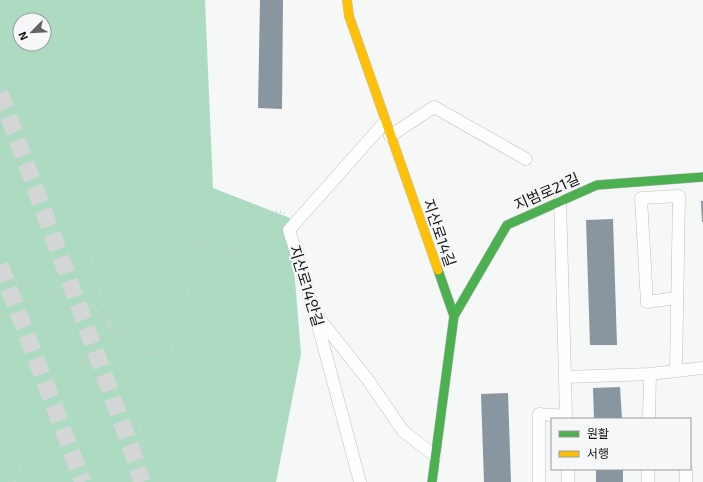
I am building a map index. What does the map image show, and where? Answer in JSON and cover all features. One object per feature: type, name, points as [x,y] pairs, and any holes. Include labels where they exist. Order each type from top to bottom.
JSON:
[{"type":"street","name":"지산로14길","points":[[347,0],[349,16],[454,316],[432,482]]},
{"type":"street","points":[[390,136],[434,106],[526,158]]},
{"type":"street","name":"지산로14안길","points":[[360,482],[315,314],[289,230],[385,122]]},
{"type":"street","name":"지범로21길","points":[[454,316],[507,225],[597,185],[703,177]]},
{"type":"street","points":[[676,371],[679,196],[641,198],[647,302],[677,298]]},
{"type":"street","points":[[540,482],[539,414],[566,417],[560,201]]},
{"type":"street","points":[[315,314],[368,380],[403,431],[435,456]]},
{"type":"street","points":[[565,377],[650,374],[703,368]]},
{"type":"street","points":[[649,418],[650,374]]},
{"type":"street","points":[[568,470],[568,482]]},
{"type":"street","points":[[648,470],[648,482]]},
{"type":"street","points":[[686,470],[686,482]]},
{"type":"path","points":[[0,108],[7,122],[13,147],[24,164],[58,197],[88,213],[95,219],[96,228],[92,264],[144,441],[138,464],[141,482]]},
{"type":"path","points":[[203,240],[234,256],[245,237],[250,221],[266,213],[280,211],[297,221]]},
{"type":"path","points":[[15,482],[19,473],[24,448],[30,438],[57,409],[109,322],[110,323],[117,312],[119,302],[136,301],[176,277],[186,256],[203,240]]},
{"type":"path","points":[[0,271],[6,277],[43,290],[65,294],[70,291],[85,300],[120,334],[147,350],[169,356],[178,326],[186,309],[191,272],[198,258],[203,240]]},
{"type":"green space","points":[[0,0],[205,0],[213,188],[290,218],[301,354],[276,482],[0,482]]},
{"type":"building","points":[[260,0],[283,0],[282,109],[258,108]]},
{"type":"building","points":[[701,201],[703,201],[703,222],[702,222]]},
{"type":"building","points":[[613,219],[617,345],[590,345],[586,220]]},
{"type":"building","points":[[620,387],[622,418],[594,418],[593,388]]},
{"type":"building","points":[[508,393],[511,482],[484,482],[481,394]]},
{"type":"building","points":[[596,470],[623,470],[623,482],[596,482]]},
{"type":"tunnel","points":[[0,93],[133,453],[142,482]]},
{"type":"tunnel","points":[[0,265],[83,482]]},
{"type":"traffic: fast","points":[[454,316],[507,225],[597,185],[703,177]]},
{"type":"traffic: fast","points":[[432,482],[454,316],[438,270]]},
{"type":"traffic: slow","points":[[347,0],[349,16],[438,270]]}]
